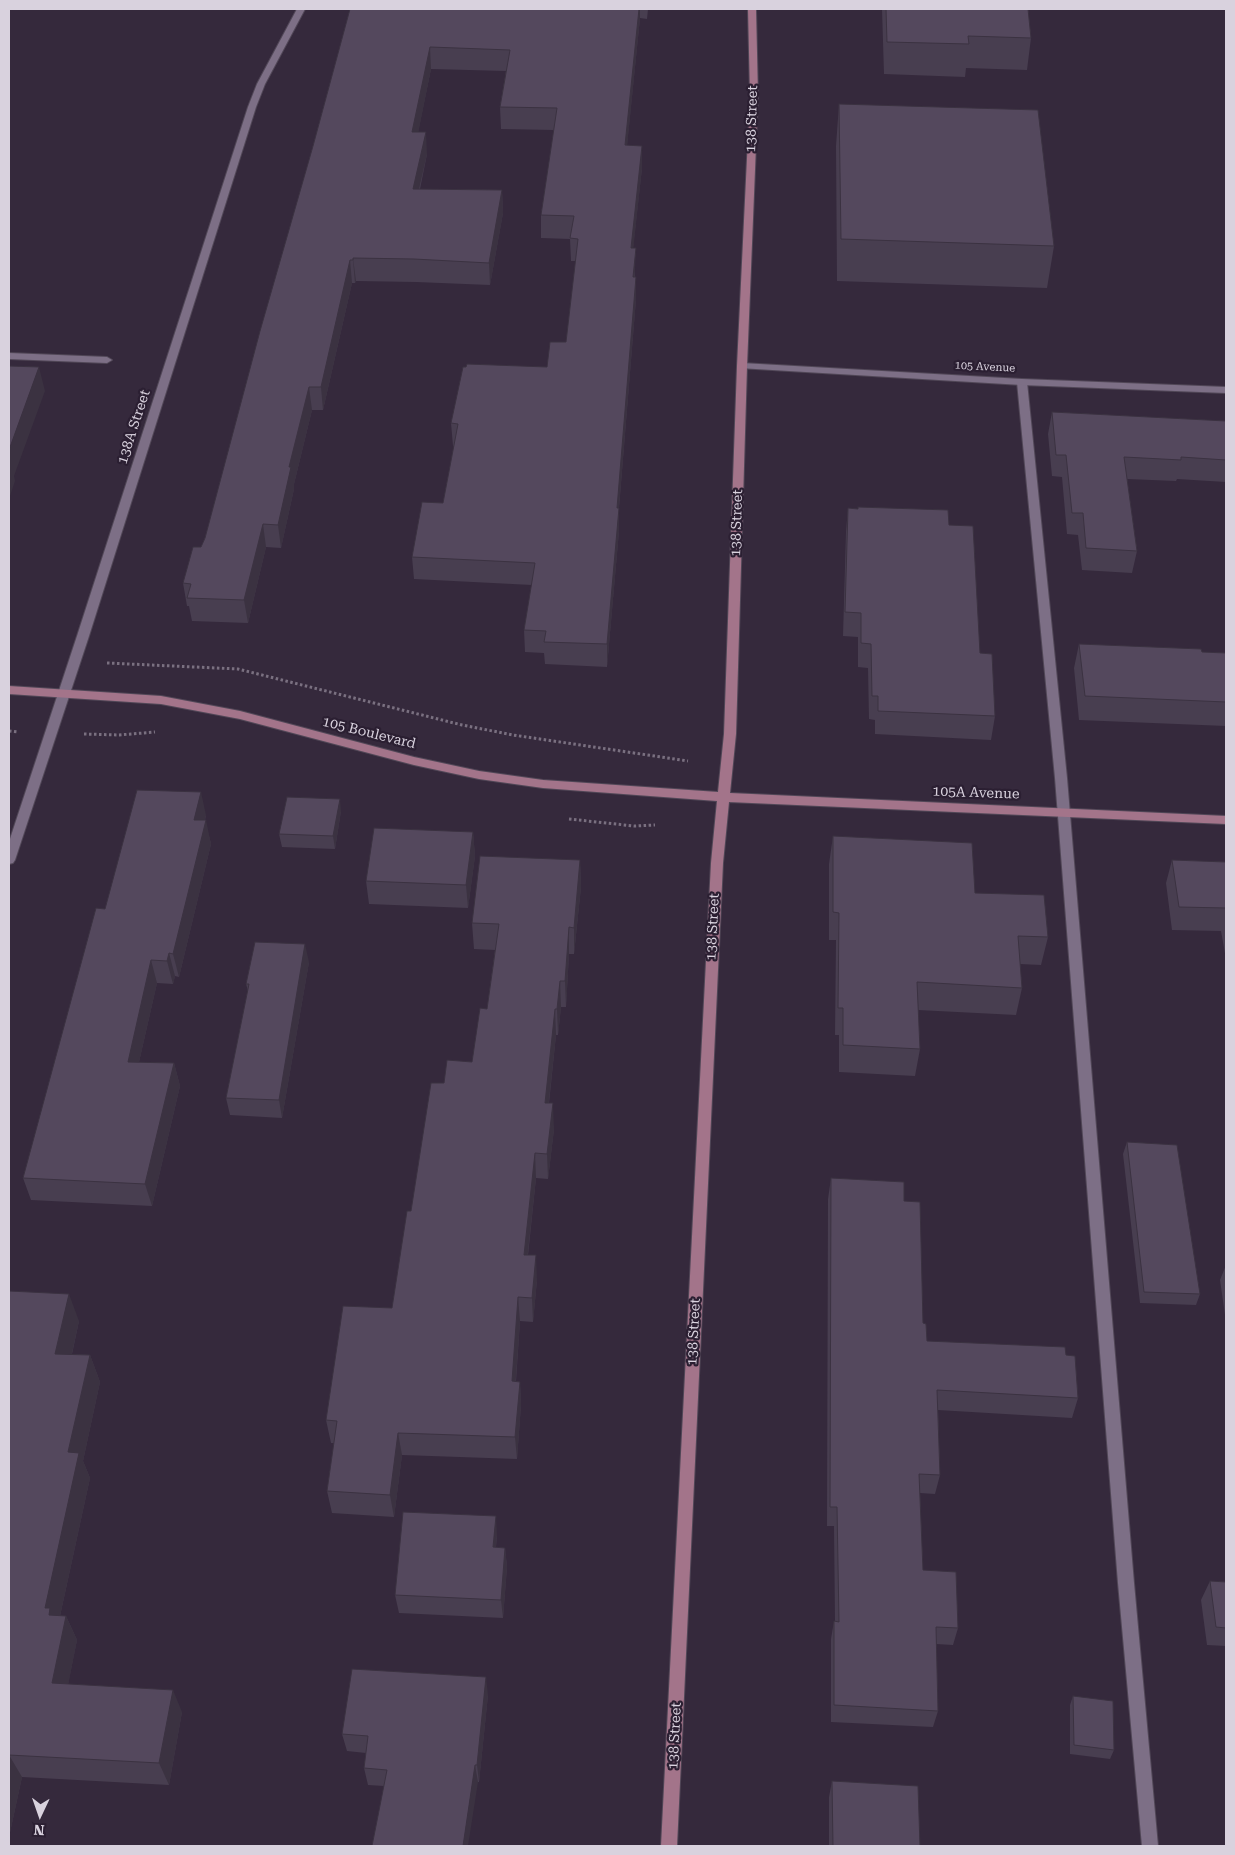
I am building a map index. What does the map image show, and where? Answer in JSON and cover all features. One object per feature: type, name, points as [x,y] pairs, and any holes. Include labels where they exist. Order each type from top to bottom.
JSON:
[{"type":"street","name":"138A Street","points":[[9,860],[252,107],[261,84],[301,9]]},
{"type":"street","name":"138 Street","points":[[669,1846],[717,863],[730,734],[742,366],[754,96],[752,9]]},
{"type":"street","points":[[9,356],[107,360]]},
{"type":"street","name":"105 Avenue","points":[[742,366],[1022,382],[1226,390]]},
{"type":"street","points":[[1022,382],[1063,811],[1125,1573],[1150,1846]]},
{"type":"street","name":"105 Boulevard","points":[[9,690],[161,700],[240,714],[405,758],[478,775],[600,789],[724,797]]},
{"type":"street","name":"105A Avenue","points":[[724,797],[1063,811],[1226,820]]},
{"type":"path","points":[[116,664],[238,670],[462,725],[513,735],[573,742],[673,759]]},
{"type":"building","points":[[350,9],[639,9],[625,145],[642,146],[631,248],[636,248],[633,277],[636,277],[607,644],[544,642],[546,631],[524,630],[535,563],[412,557],[422,502],[443,503],[458,424],[451,423],[463,367],[466,367],[467,364],[547,367],[550,342],[566,342],[578,239],[570,238],[574,216],[541,215],[557,108],[500,107],[510,50],[430,47],[412,132],[426,132],[413,189],[502,190],[489,263],[414,259],[353,258],[353,260],[350,260],[321,387],[309,387],[289,467],[291,467],[278,525],[263,524],[244,600],[187,598],[191,584],[183,583],[193,547],[201,547],[205,538],[260,331]]},
{"type":"building","points":[[886,9],[1028,9],[1031,38],[968,36],[969,44],[887,42]]},
{"type":"building","points":[[839,104],[1038,110],[1054,246],[841,239]]},
{"type":"building","points":[[9,366],[39,367],[9,450]]},
{"type":"building","points":[[1052,412],[1226,421],[1226,460],[1181,457],[1181,460],[1124,457],[1137,551],[1086,548],[1083,513],[1072,513],[1066,455],[1056,455]]},
{"type":"building","points":[[858,507],[948,510],[949,525],[973,526],[980,653],[992,654],[995,716],[878,711],[878,696],[872,696],[871,644],[861,643],[861,613],[845,612],[848,508],[858,509]]},
{"type":"building","points":[[1079,644],[1201,649],[1202,652],[1226,653],[1226,702],[1085,696]]},
{"type":"building","points":[[137,790],[201,792],[194,820],[206,820],[173,954],[169,953],[167,961],[151,960],[128,1062],[174,1063],[145,1184],[23,1178],[96,908],[105,909]]},
{"type":"building","points":[[287,797],[340,799],[333,836],[279,834]]},
{"type":"building","points":[[374,828],[473,832],[466,885],[366,881]]},
{"type":"building","points":[[833,836],[972,843],[975,893],[1044,895],[1048,937],[1018,936],[1022,988],[917,982],[920,1049],[843,1045],[843,1008],[838,1008],[839,913],[833,912]]},
{"type":"building","points":[[480,856],[580,860],[574,928],[569,927],[565,981],[560,981],[557,1009],[555,1009],[545,1103],[553,1103],[547,1154],[535,1153],[524,1255],[536,1255],[532,1298],[518,1297],[512,1381],[520,1382],[515,1437],[398,1433],[390,1495],[327,1491],[337,1421],[326,1420],[343,1306],[392,1308],[407,1211],[411,1211],[431,1083],[444,1083],[447,1060],[472,1062],[480,1008],[487,1009],[499,924],[472,923]]},
{"type":"building","points":[[1172,860],[1226,862],[1226,908],[1179,907]]},
{"type":"building","points":[[255,942],[305,944],[279,1100],[226,1098],[249,984],[246,984]]},
{"type":"building","points":[[1127,1142],[1177,1145],[1200,1294],[1144,1292]]},
{"type":"building","points":[[831,1178],[904,1182],[904,1201],[920,1202],[923,1323],[926,1324],[927,1341],[1065,1347],[1066,1355],[1075,1356],[1078,1398],[937,1390],[940,1475],[919,1474],[923,1570],[956,1572],[958,1628],[936,1627],[938,1711],[834,1705],[834,1621],[839,1622],[837,1507],[830,1507]]},
{"type":"building","points":[[9,1291],[69,1294],[55,1354],[90,1355],[68,1452],[79,1453],[45,1608],[50,1608],[49,1615],[66,1616],[52,1683],[173,1690],[159,1763],[9,1755]]},
{"type":"building","points":[[403,1512],[496,1516],[493,1547],[505,1548],[501,1600],[395,1595]]},
{"type":"building","points":[[1210,1581],[1226,1582],[1226,1628],[1216,1627]]},
{"type":"building","points":[[352,1669],[486,1677],[477,1765],[475,1765],[463,1846],[372,1846],[387,1770],[364,1768],[368,1736],[342,1734]]},
{"type":"building","points":[[1073,1696],[1113,1701],[1114,1750],[1074,1745]]},
{"type":"building","points":[[832,1781],[918,1786],[920,1846],[833,1846]]}]
